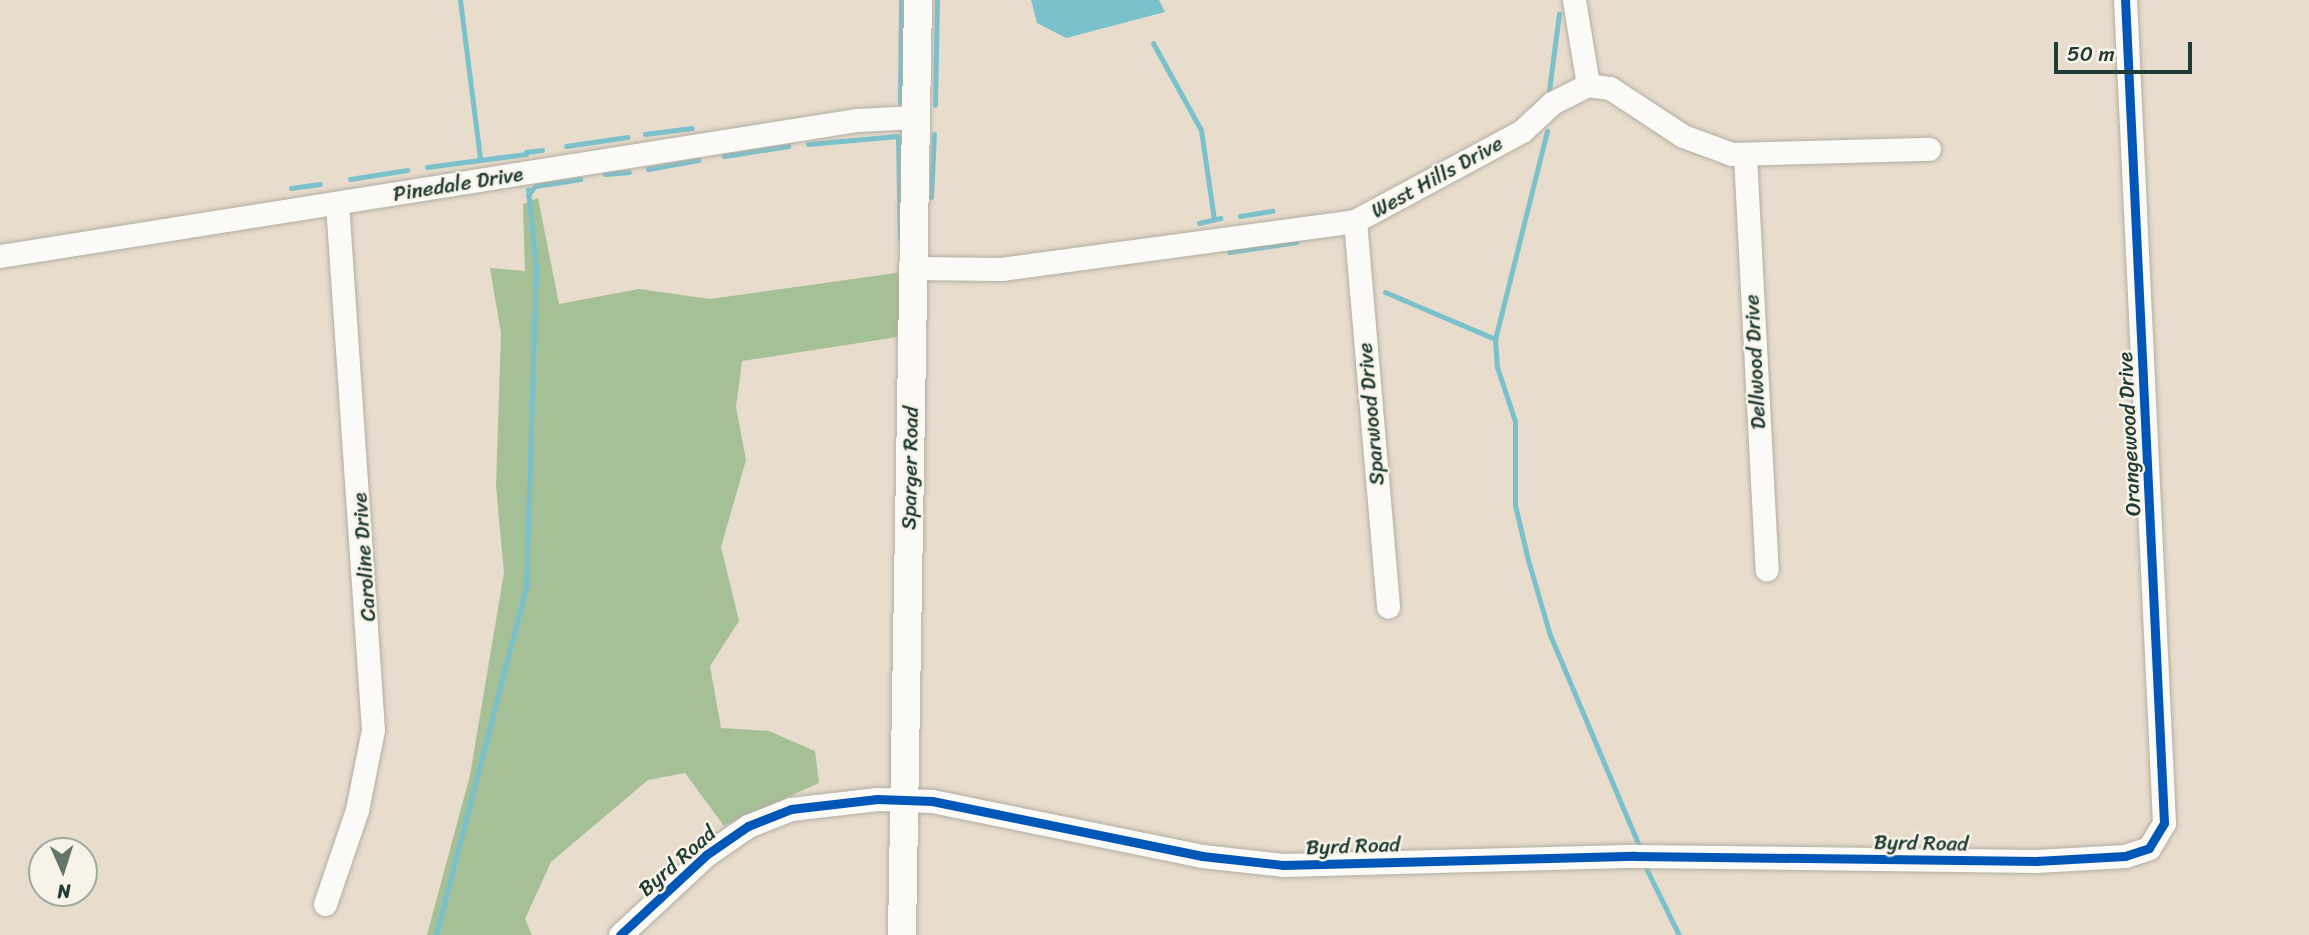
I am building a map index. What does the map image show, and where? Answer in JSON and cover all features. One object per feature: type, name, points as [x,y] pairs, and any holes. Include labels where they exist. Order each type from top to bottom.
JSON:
[{"type":"street","name":"Sparger Road","points":[[902,935],[918,0]]},
{"type":"street","points":[[1574,0],[1588,85],[1633,100],[1683,136],[1745,156],[1929,149]]},
{"type":"street","name":"Orangewood Drive","points":[[2124,0],[2165,823],[2158,841],[2138,853]]},
{"type":"street","name":"West Hills Drive","points":[[914,268],[1001,269],[1355,221],[1522,131],[1552,103],[1588,85]]},
{"type":"street","name":"Pinedale Drive","points":[[0,256],[857,120],[916,117]]},
{"type":"street","name":"Dellwood Drive","points":[[1745,156],[1767,569]]},
{"type":"street","name":"Caroline Drive","points":[[325,904],[357,810],[373,730],[337,203]]},
{"type":"street","name":"Sparwood Drive","points":[[1355,221],[1388,607]]},
{"type":"street","name":"Byrd Road","points":[[620,935],[706,855],[748,826],[816,804],[904,799],[1202,856],[1283,865],[1635,856],[2036,861],[2138,853]]},
{"type":"green space","points":[[538,198],[559,304],[639,289],[710,299],[903,272],[904,336],[742,361],[736,407],[746,460],[721,547],[739,621],[710,666],[721,728],[769,731],[815,751],[819,783],[724,826],[685,773],[648,780],[551,862],[525,919],[532,935],[427,935],[470,775],[504,573],[496,486],[501,333],[490,268],[525,271],[523,204]]},
{"type":"water","points":[[1031,0],[1159,0],[1165,12],[1066,38],[1037,23]]},
{"type":"waterway","points":[[460,0],[480,159]]},
{"type":"waterway","points":[[900,102],[901,0]]},
{"type":"waterway","points":[[935,105],[937,0]]},
{"type":"waterway","points":[[1549,90],[1559,14]]},
{"type":"waterway","points":[[1153,43],[1201,130],[1214,219]]},
{"type":"waterway","points":[[645,134],[692,128]]},
{"type":"waterway","points":[[1547,131],[1495,339],[1497,367],[1515,421],[1515,505],[1550,635],[1638,843]]},
{"type":"waterway","points":[[931,197],[934,134]]},
{"type":"waterway","points":[[808,144],[898,136],[900,239]]},
{"type":"waterway","points":[[566,146],[627,137]]},
{"type":"waterway","points":[[724,156],[788,146]]},
{"type":"waterway","points":[[526,152],[542,150]]},
{"type":"waterway","points":[[427,167],[526,154]]},
{"type":"waterway","points":[[648,169],[698,160]]},
{"type":"waterway","points":[[350,179],[407,170]]},
{"type":"waterway","points":[[605,174],[629,172]]},
{"type":"waterway","points":[[528,195],[535,186],[580,179]]},
{"type":"waterway","points":[[291,188],[320,184]]},
{"type":"waterway","points":[[436,935],[526,587],[536,267],[528,189]]},
{"type":"waterway","points":[[1240,216],[1273,211]]},
{"type":"waterway","points":[[1199,223],[1220,218]]},
{"type":"waterway","points":[[1229,252],[1296,242]]},
{"type":"waterway","points":[[1385,292],[1495,339]]},
{"type":"waterway","points":[[1644,864],[1679,935]]},
{"type":"cycle path","points":[[620,935],[706,855],[748,826],[791,809],[877,799],[932,801],[1202,856],[1283,865],[1635,856],[2036,861],[2125,856],[2149,848],[2164,823],[2125,0]]}]
